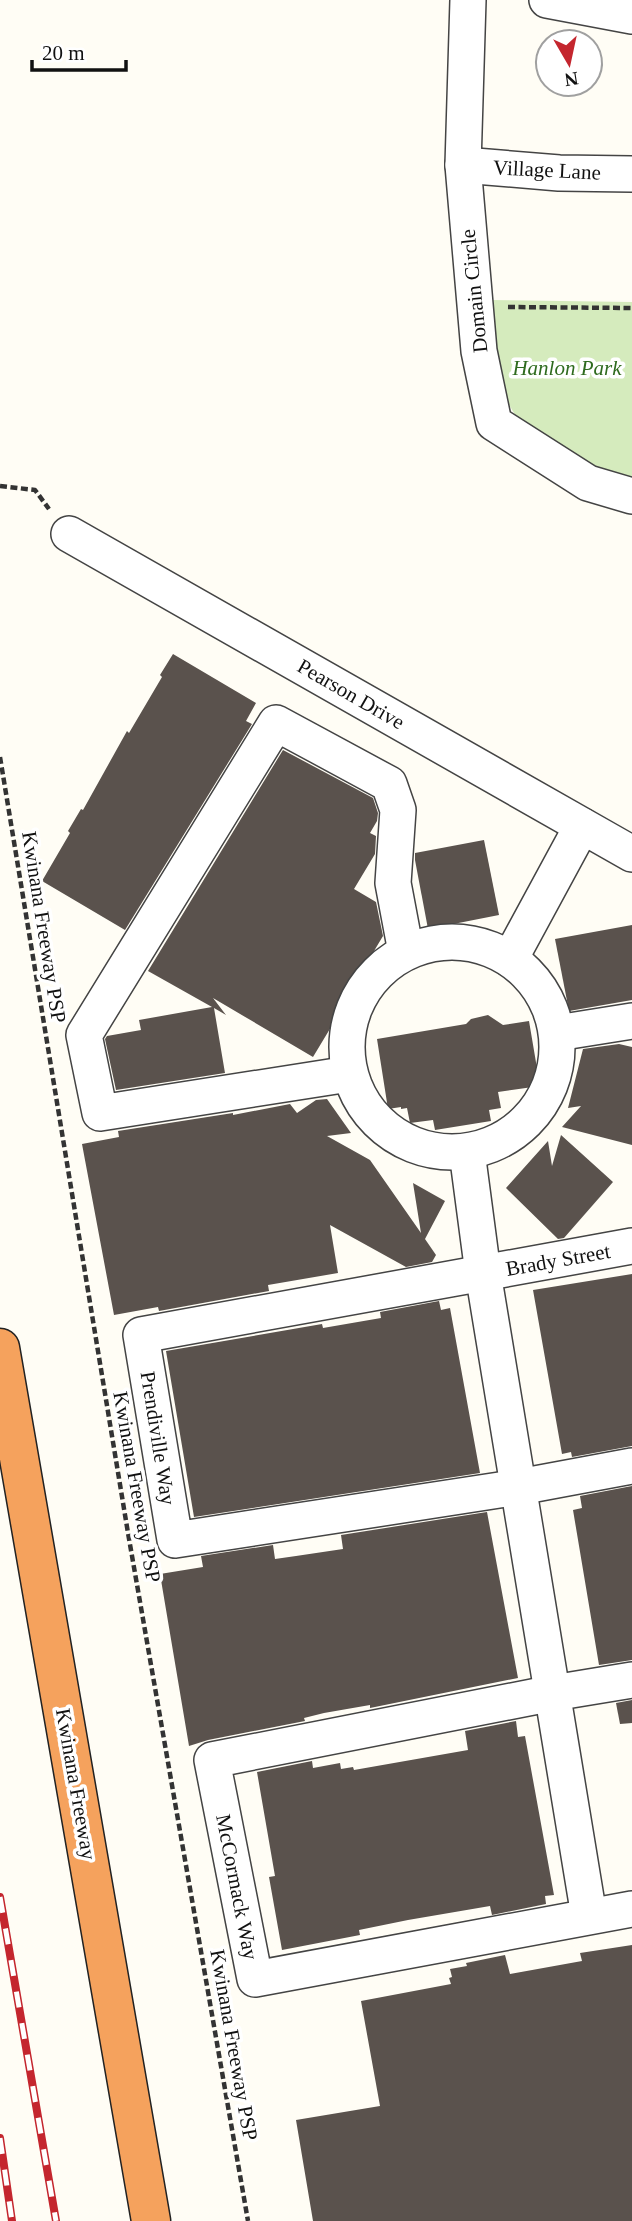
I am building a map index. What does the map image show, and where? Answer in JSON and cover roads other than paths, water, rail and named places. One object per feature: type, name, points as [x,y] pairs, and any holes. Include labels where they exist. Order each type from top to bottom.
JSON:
[{"type":"highway","name":"Kwinana Freeway","points":[[0,1348],[151,2221]]},
{"type":"street","name":"Domain Circle","points":[[468,0],[463,165],[479,351],[495,423],[588,483],[632,496]]},
{"type":"street","points":[[547,0],[632,16]]},
{"type":"street","name":"Village Lane","points":[[463,165],[559,173],[632,174]]},
{"type":"street","name":"Pearson Drive","points":[[69,534],[632,854]]},
{"type":"street","points":[[349,1074],[100,1113],[83,1035],[276,723],[389,784],[398,810],[393,883],[406,952]]},
{"type":"street","points":[[510,958],[582,826]]},
{"type":"street","points":[[441,942],[477,944],[510,958],[533,978],[549,1004],[557,1033],[557,1066],[545,1098],[525,1124],[498,1143],[467,1152],[436,1152],[406,1143],[381,1126],[361,1102],[349,1074],[346,1038],[356,1003],[377,973],[406,952],[441,942]]},
{"type":"street","points":[[557,1033],[632,1021]]},
{"type":"street","points":[[467,1152],[483,1273],[589,1916]]},
{"type":"street","name":"Brady Street","points":[[483,1273],[632,1246]]},
{"type":"street","name":"Prendiville Way","points":[[483,1273],[142,1335],[159,1445],[175,1540],[519,1487]]},
{"type":"street","points":[[519,1487],[632,1466]]},
{"type":"street","points":[[553,1693],[632,1681]]},
{"type":"street","name":"McCormack Way","points":[[553,1693],[212,1760],[255,1979],[632,1909]]},
{"type":"railway","points":[[0,1897],[56,2221]]},
{"type":"railway","points":[[0,2138],[12,2221]]},
{"type":"park label","name":"Hanlon Park","points":[[567,368]]}]
